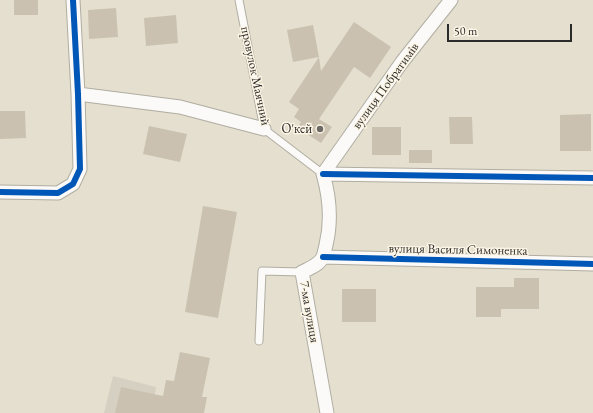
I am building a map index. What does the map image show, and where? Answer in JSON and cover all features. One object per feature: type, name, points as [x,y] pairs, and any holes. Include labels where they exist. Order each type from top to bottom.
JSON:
[{"type":"street","points":[[0,192],[58,193],[73,184],[80,168],[73,0]]},
{"type":"street","name":"вулиця Побратимів","points":[[323,174],[402,62],[451,0]]},
{"type":"street","points":[[78,94],[180,106],[264,129]]},
{"type":"street","points":[[323,257],[328,237],[330,213],[328,190],[323,174],[593,178]]},
{"type":"street","name":"вулиця Василя Симоненка","points":[[323,257],[593,264]]},
{"type":"street","name":"7-ма вулиця","points":[[323,257],[314,266],[302,272],[326,413]]},
{"type":"lane","name":"провулок Маячний","points":[[239,0],[264,129],[323,174]]},
{"type":"lane","points":[[259,341],[262,271],[302,272]]},
{"type":"shaded area","points":[[113,376],[156,387],[152,413],[104,413]]},
{"type":"building","points":[[14,0],[38,0],[38,15],[14,15]]},
{"type":"building","points":[[116,8],[118,37],[89,39],[88,10]]},
{"type":"building","points":[[176,15],[178,43],[146,46],[144,18]]},
{"type":"building","points":[[354,22],[391,47],[370,78],[354,67],[319,119],[332,127],[321,143],[307,134],[309,132],[299,125],[301,122],[294,117],[299,109],[289,102],[319,57],[321,71]]},
{"type":"building","points":[[313,25],[319,57],[293,62],[287,30]]},
{"type":"building","points":[[0,111],[25,111],[26,138],[0,139]]},
{"type":"building","points":[[591,114],[591,151],[560,151],[560,115]]},
{"type":"building","points":[[449,117],[472,117],[473,144],[450,144]]},
{"type":"building","points":[[149,126],[187,134],[180,162],[143,154]]},
{"type":"building","points":[[372,127],[401,127],[401,155],[372,155]]},
{"type":"building","points":[[409,150],[432,150],[432,163],[409,163]]},
{"type":"building","points":[[203,206],[237,212],[218,318],[185,312]]},
{"type":"building","points":[[514,278],[539,278],[539,309],[501,309],[501,317],[476,317],[476,287],[514,287]]},
{"type":"building","points":[[342,289],[376,289],[376,322],[342,322]]},
{"type":"building","points":[[180,352],[210,358],[202,397],[207,397],[204,413],[115,413],[121,387],[163,396],[166,380],[174,381]]},
{"type":"cycle path","points":[[0,192],[58,193],[73,184],[80,169],[73,0]]},
{"type":"cycle path","points":[[323,174],[593,178]]},
{"type":"cycle path","points":[[323,257],[593,264]]},
{"type":"place","name":"О'кей","points":[[320,129]]}]
